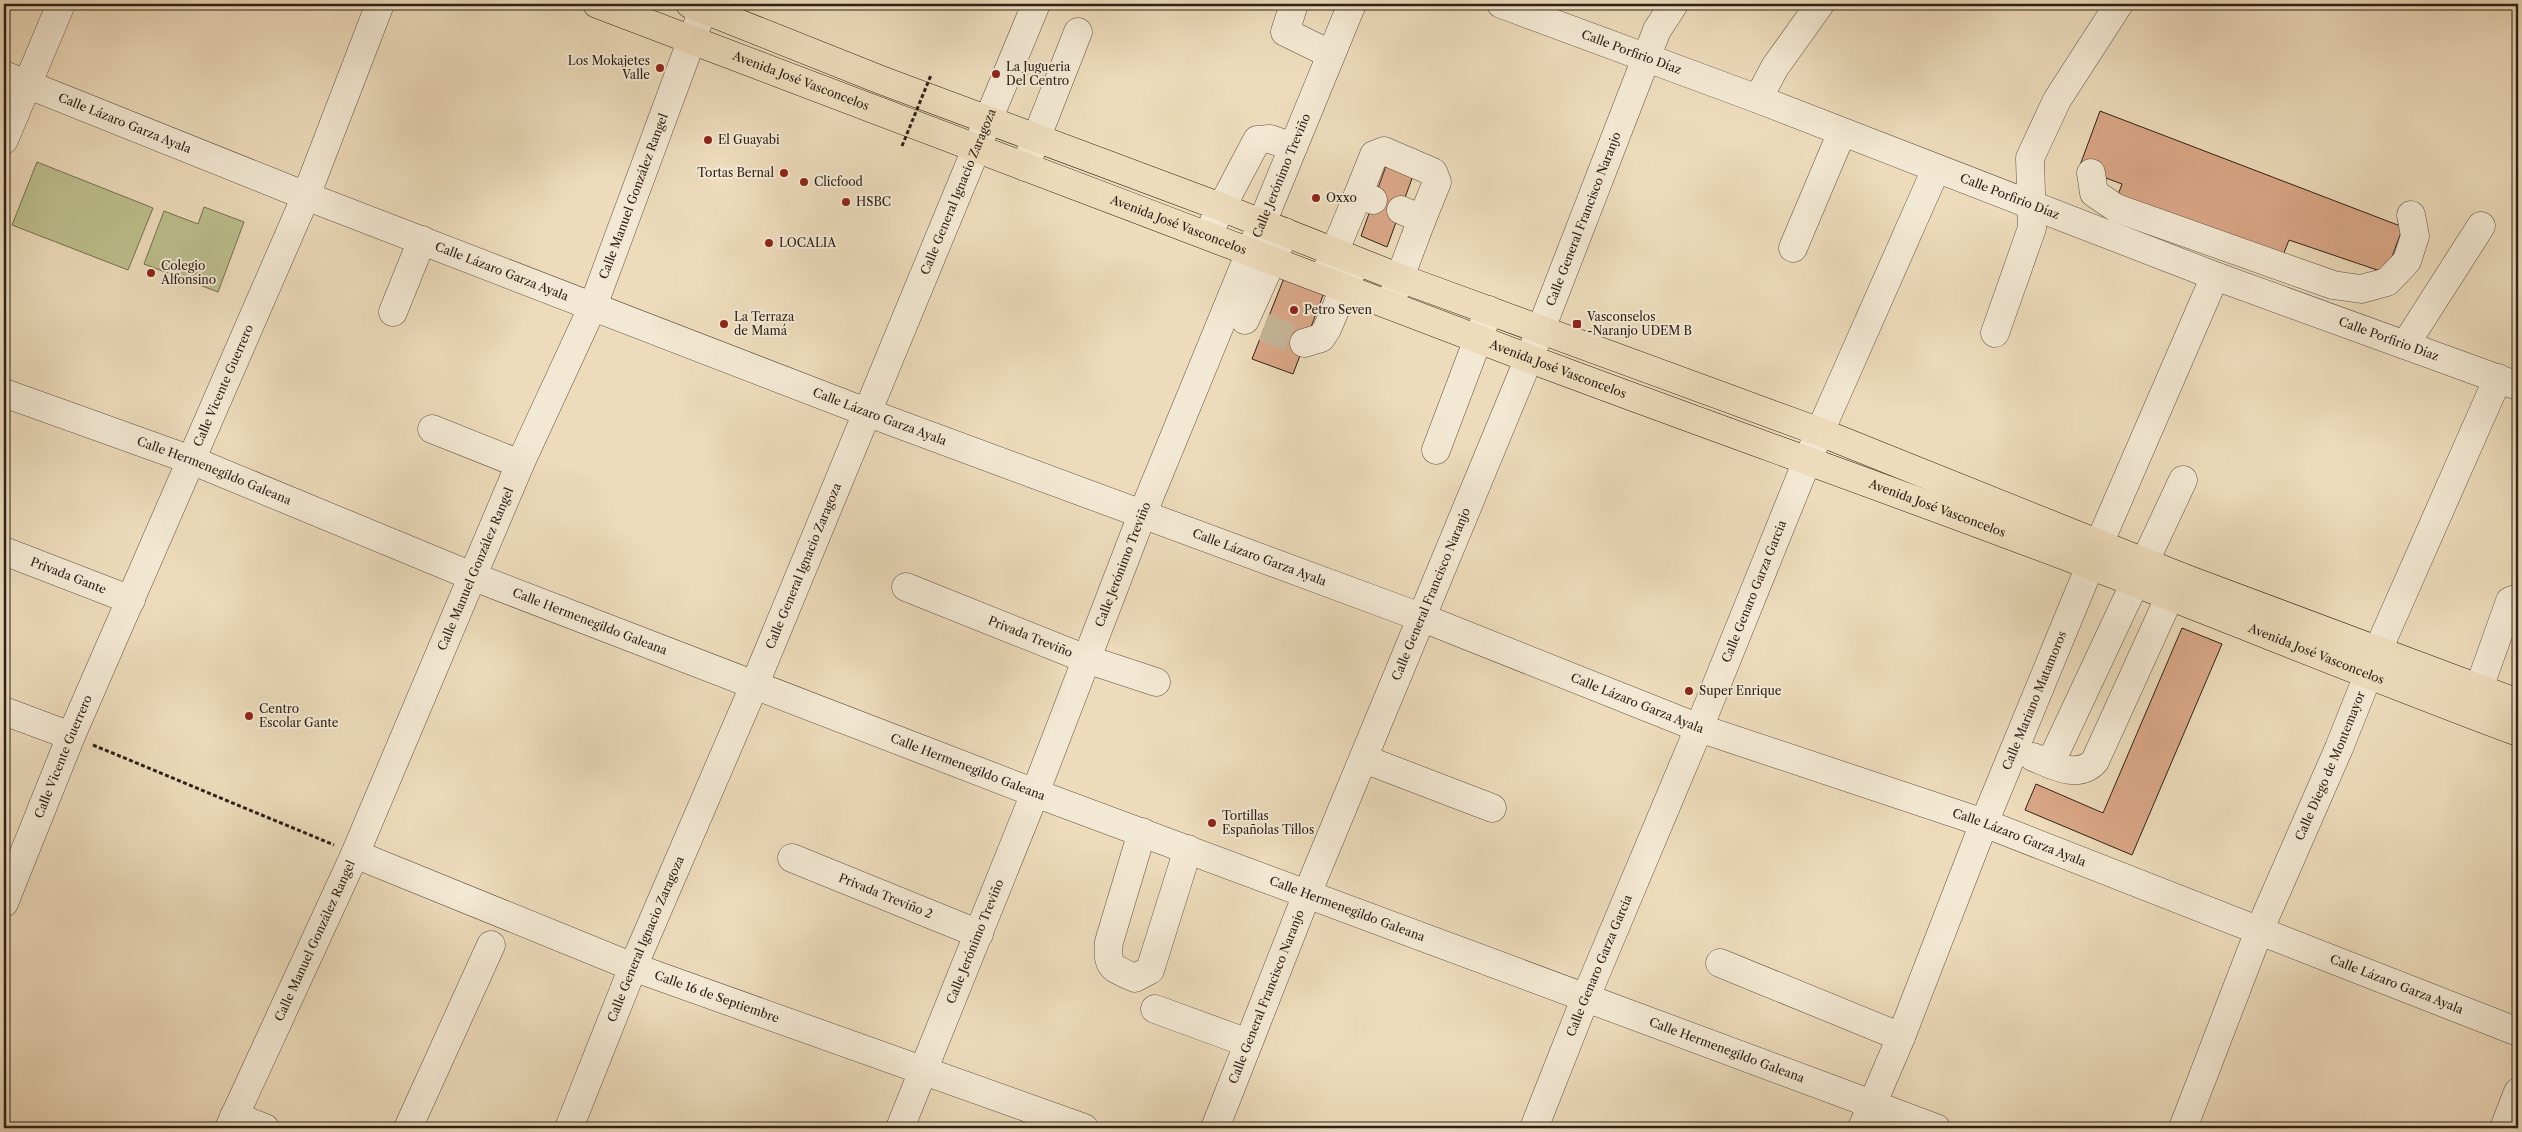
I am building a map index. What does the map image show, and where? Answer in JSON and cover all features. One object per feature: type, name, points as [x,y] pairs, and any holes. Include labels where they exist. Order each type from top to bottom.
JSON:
[{"type":"main road","name":"Avenida José Vasconcelos","points":[[597,4],[908,120],[977,150],[1261,255],[1527,358],[1807,461],[2095,555]]},
{"type":"main road","name":"Avenida José Vasconcelos","points":[[700,5],[880,80],[1221,207],[1400,278],[1541,328],[1820,432],[2095,555],[2175,587],[2367,676],[2518,732]]},
{"type":"main road","name":"Avenida José Vasconcelos","points":[[2175,587],[2378,650],[2518,703]]},
{"type":"street","points":[[4,140],[15,80],[61,4]]},
{"type":"street","name":"Calle Vicente Guerrero","points":[[4,903],[11,867],[131,600],[306,196],[380,4]]},
{"type":"street","name":"Calle General Ignacio Zaragoza","points":[[569,1128],[633,967],[754,686],[1036,4]]},
{"type":"street","points":[[1294,4],[1285,32],[1330,54]]},
{"type":"street","name":"Calle Jerónimo Treviño","points":[[900,1128],[1035,794],[1142,515],[1245,320],[1261,255],[1273,227],[1294,147],[1330,54],[1352,4]]},
{"type":"street","name":"Calle Porfirio Díaz","points":[[1501,4],[1758,99],[2216,276],[2508,382]]},
{"type":"street","name":"Calle General Francisco Naranjo","points":[[1215,1128],[1307,894],[1541,328],[1657,30],[1674,4]]},
{"type":"street","points":[[1758,99],[1775,67],[1820,4]]},
{"type":"street","points":[[1995,333],[2032,228],[2029,169],[2035,145],[2057,100],[2119,4]]},
{"type":"street","name":"Calle Manuel González Rangel","points":[[232,1122],[355,854],[474,577],[520,464],[593,306],[693,40],[700,5]]},
{"type":"street","points":[[1025,167],[1078,32]]},
{"type":"street","name":"Calle Lázaro Garza Ayala","points":[[15,80],[306,196],[866,412],[1422,618],[1699,728],[1984,823],[2518,1032]]},
{"type":"street","points":[[1793,248],[1842,132]]},
{"type":"street","points":[[1207,235],[1257,140],[1270,140],[1294,147]]},
{"type":"street","points":[[1304,343],[1315,341],[1324,333],[1334,283],[1366,197],[1374,155],[1384,151],[1433,172],[1437,182],[1411,214],[1400,278],[1390,305]]},
{"type":"street","name":"Calle Genaro Garza Garcia","points":[[1534,1128],[1584,1000],[1699,728],[1807,461],[1936,169]]},
{"type":"street","points":[[2091,173],[2094,193],[2116,208],[2333,285],[2362,290],[2388,282],[2407,262],[2415,236],[2411,215]]},
{"type":"street","points":[[2131,243],[2141,218]]},
{"type":"street","points":[[2405,345],[2481,226]]},
{"type":"street","points":[[393,312],[422,240]]},
{"type":"street","name":"Calle Mariano Matamoros","points":[[1867,1117],[1901,1037],[1984,823],[2016,751],[2095,555],[2216,276]]},
{"type":"street","points":[[2320,315],[2333,285]]},
{"type":"street","points":[[1436,450],[1489,310]]},
{"type":"street","name":"Calle Diego de Montemayor","points":[[2183,1128],[2259,931],[2339,748],[2378,650],[2508,382]]},
{"type":"street","name":"Calle Hermenegildo Galeana","points":[[4,392],[191,460],[474,577],[754,686],[1035,794],[1142,832],[1584,1000],[1867,1117],[1936,1128]]},
{"type":"street","points":[[432,429],[520,464]]},
{"type":"street","points":[[2050,764],[2183,480]]},
{"type":"street","name":"Privada Gante","points":[[4,551],[131,600]]},
{"type":"street","name":"Privada Treviño","points":[[906,587],[1086,659],[1156,682]]},
{"type":"street","points":[[2016,751],[2071,771],[2082,770],[2095,761],[2175,587]]},
{"type":"street","points":[[2479,688],[2514,599]]},
{"type":"street","points":[[2113,628],[2149,644]]},
{"type":"street","points":[[4,710],[71,736]]},
{"type":"street","points":[[1364,758],[1492,808]]},
{"type":"street","points":[[1142,832],[1109,942],[1107,958],[1112,968],[1135,978],[1150,970],[1188,850]]},
{"type":"street","name":"Calle 16 de Septiembre","points":[[355,854],[633,967],[1084,1128]]},
{"type":"street","name":"Privada Treviño 2","points":[[792,858],[979,934]]},
{"type":"street","points":[[408,1128],[492,944]]},
{"type":"street","points":[[1720,962],[1901,1037]]},
{"type":"street","points":[[1155,1009],[1248,1043]]},
{"type":"street","points":[[2504,1128],[2518,1092]]},
{"type":"street","points":[[232,1122],[264,1128]]},
{"type":"path","points":[[902,146],[931,75]]},
{"type":"path","points":[[71,736],[355,854]]},
{"type":"green space","points":[[37,162],[153,208],[128,270],[12,225]]},
{"type":"green space","points":[[204,207],[244,222],[218,292],[144,264],[164,211],[198,224]]},
{"type":"building","points":[[2100,111],[2403,227],[2386,273],[2289,240],[2280,263],[2115,203],[2122,184],[2079,168]]},
{"type":"building","name":"Oxxo","points":[[1387,163],[1414,173],[1387,247],[1361,236]]},
{"type":"building","name":"Petro Seven","points":[[1284,278],[1324,293],[1293,374],[1252,359]]},
{"type":"building","points":[[2182,628],[2222,644],[2132,855],[2025,810],[2036,784],[2103,813]]},
{"type":"tunnel","points":[[1264,327],[1304,343]]},
{"type":"place","name":"Los Mokajetes Valle","points":[[660,68]]},
{"type":"place","name":"La Jugueria Del Centro","points":[[996,74]]},
{"type":"place","name":"El Guayabi","points":[[708,140]]},
{"type":"place","name":"Tortas Bernal","points":[[784,173]]},
{"type":"place","name":"Clicfood","points":[[804,182]]},
{"type":"place","name":"Oxxo","points":[[1316,198]]},
{"type":"place","name":"HSBC","points":[[846,202]]},
{"type":"place","name":"LOCALIA","points":[[769,243]]},
{"type":"place","name":"Colegio Alfonsino","points":[[151,273]]},
{"type":"place","name":"Petro Seven","points":[[1294,310]]},
{"type":"place","name":"La Terraza de Mamá","points":[[724,324]]},
{"type":"place","name":"Vasconselos -Naranjo UDEM B","points":[[1577,324]]},
{"type":"place","name":"Super Enrique","points":[[1689,691]]},
{"type":"place","name":"Centro Escolar Gante","points":[[249,716]]},
{"type":"place","name":"Tortillas Españolas Tillos","points":[[1212,823]]}]
